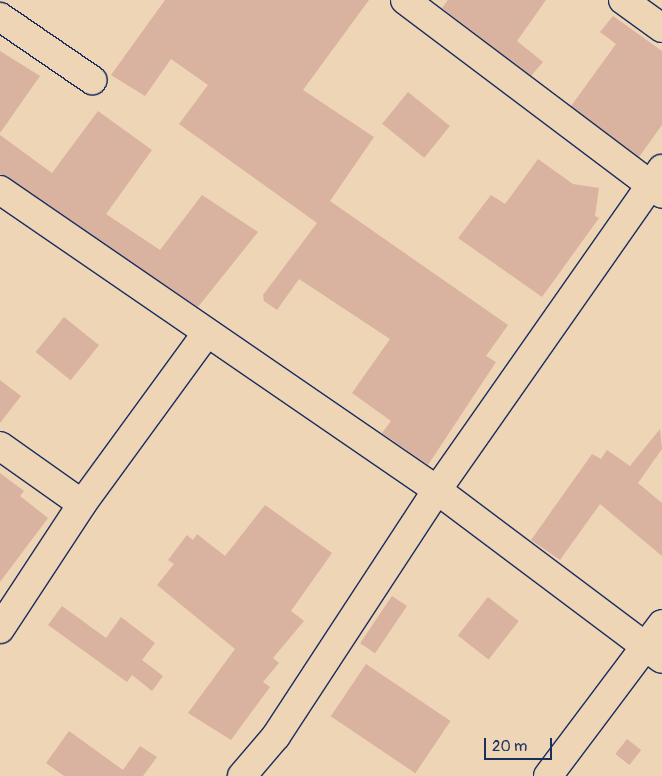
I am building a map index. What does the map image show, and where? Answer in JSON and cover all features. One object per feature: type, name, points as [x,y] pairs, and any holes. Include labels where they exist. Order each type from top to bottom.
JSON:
[{"type":"street","points":[[242,776],[276,736],[437,490],[659,183],[405,0]]},
{"type":"street","points":[[623,0],[662,28]]},
{"type":"street","points":[[0,17],[92,80]]},
{"type":"street","points":[[0,190],[206,334],[437,490],[654,653]]},
{"type":"street","points":[[0,630],[82,504],[206,334]]},
{"type":"street","points":[[0,446],[82,504]]},
{"type":"street","points":[[548,776],[654,653],[662,624]]},
{"type":"building","points":[[165,0],[369,0],[303,90],[374,137],[330,201],[508,325],[486,356],[496,362],[428,465],[382,433],[391,421],[352,393],[390,339],[299,279],[277,310],[264,301],[263,295],[317,223],[179,124],[208,85],[171,59],[145,96],[111,75]]},
{"type":"building","points":[[448,0],[546,0],[517,41],[543,62],[531,76],[442,8]]},
{"type":"building","points":[[613,16],[662,51],[662,125],[639,157],[571,106],[616,44],[600,32]]},
{"type":"building","points":[[0,51],[40,76],[0,133]]},
{"type":"building","points":[[408,92],[450,126],[424,158],[382,124]]},
{"type":"building","points":[[98,111],[152,150],[106,214],[160,250],[202,195],[258,232],[198,307],[0,174],[0,135],[52,173]]},
{"type":"building","points":[[538,159],[573,184],[599,188],[595,216],[599,218],[542,297],[458,238],[491,195],[505,204]]},
{"type":"building","points":[[64,317],[99,345],[71,380],[36,352]]},
{"type":"building","points":[[0,380],[21,396],[0,423]]},
{"type":"building","points":[[660,429],[662,449],[638,483],[662,503],[662,556],[600,504],[560,560],[531,540],[592,454],[601,459],[607,450],[630,466]]},
{"type":"building","points":[[0,473],[24,491],[20,496],[48,518],[0,582]]},
{"type":"building","points":[[265,505],[332,553],[291,611],[304,621],[273,658],[279,663],[263,682],[270,687],[231,740],[188,713],[235,649],[157,585],[174,564],[168,560],[187,535],[193,540],[197,534],[225,556]]},
{"type":"building","points":[[392,596],[407,606],[375,653],[360,643]]},
{"type":"building","points":[[488,597],[519,621],[489,660],[458,636]]},
{"type":"building","points":[[62,606],[106,638],[121,617],[155,643],[142,660],[163,676],[152,691],[132,675],[127,682],[48,625]]},
{"type":"building","points":[[366,664],[451,721],[415,773],[331,716]]},
{"type":"building","points":[[69,731],[123,770],[140,746],[157,757],[143,776],[64,776],[46,763]]},
{"type":"building","points":[[627,739],[641,750],[629,765],[615,754]]}]
